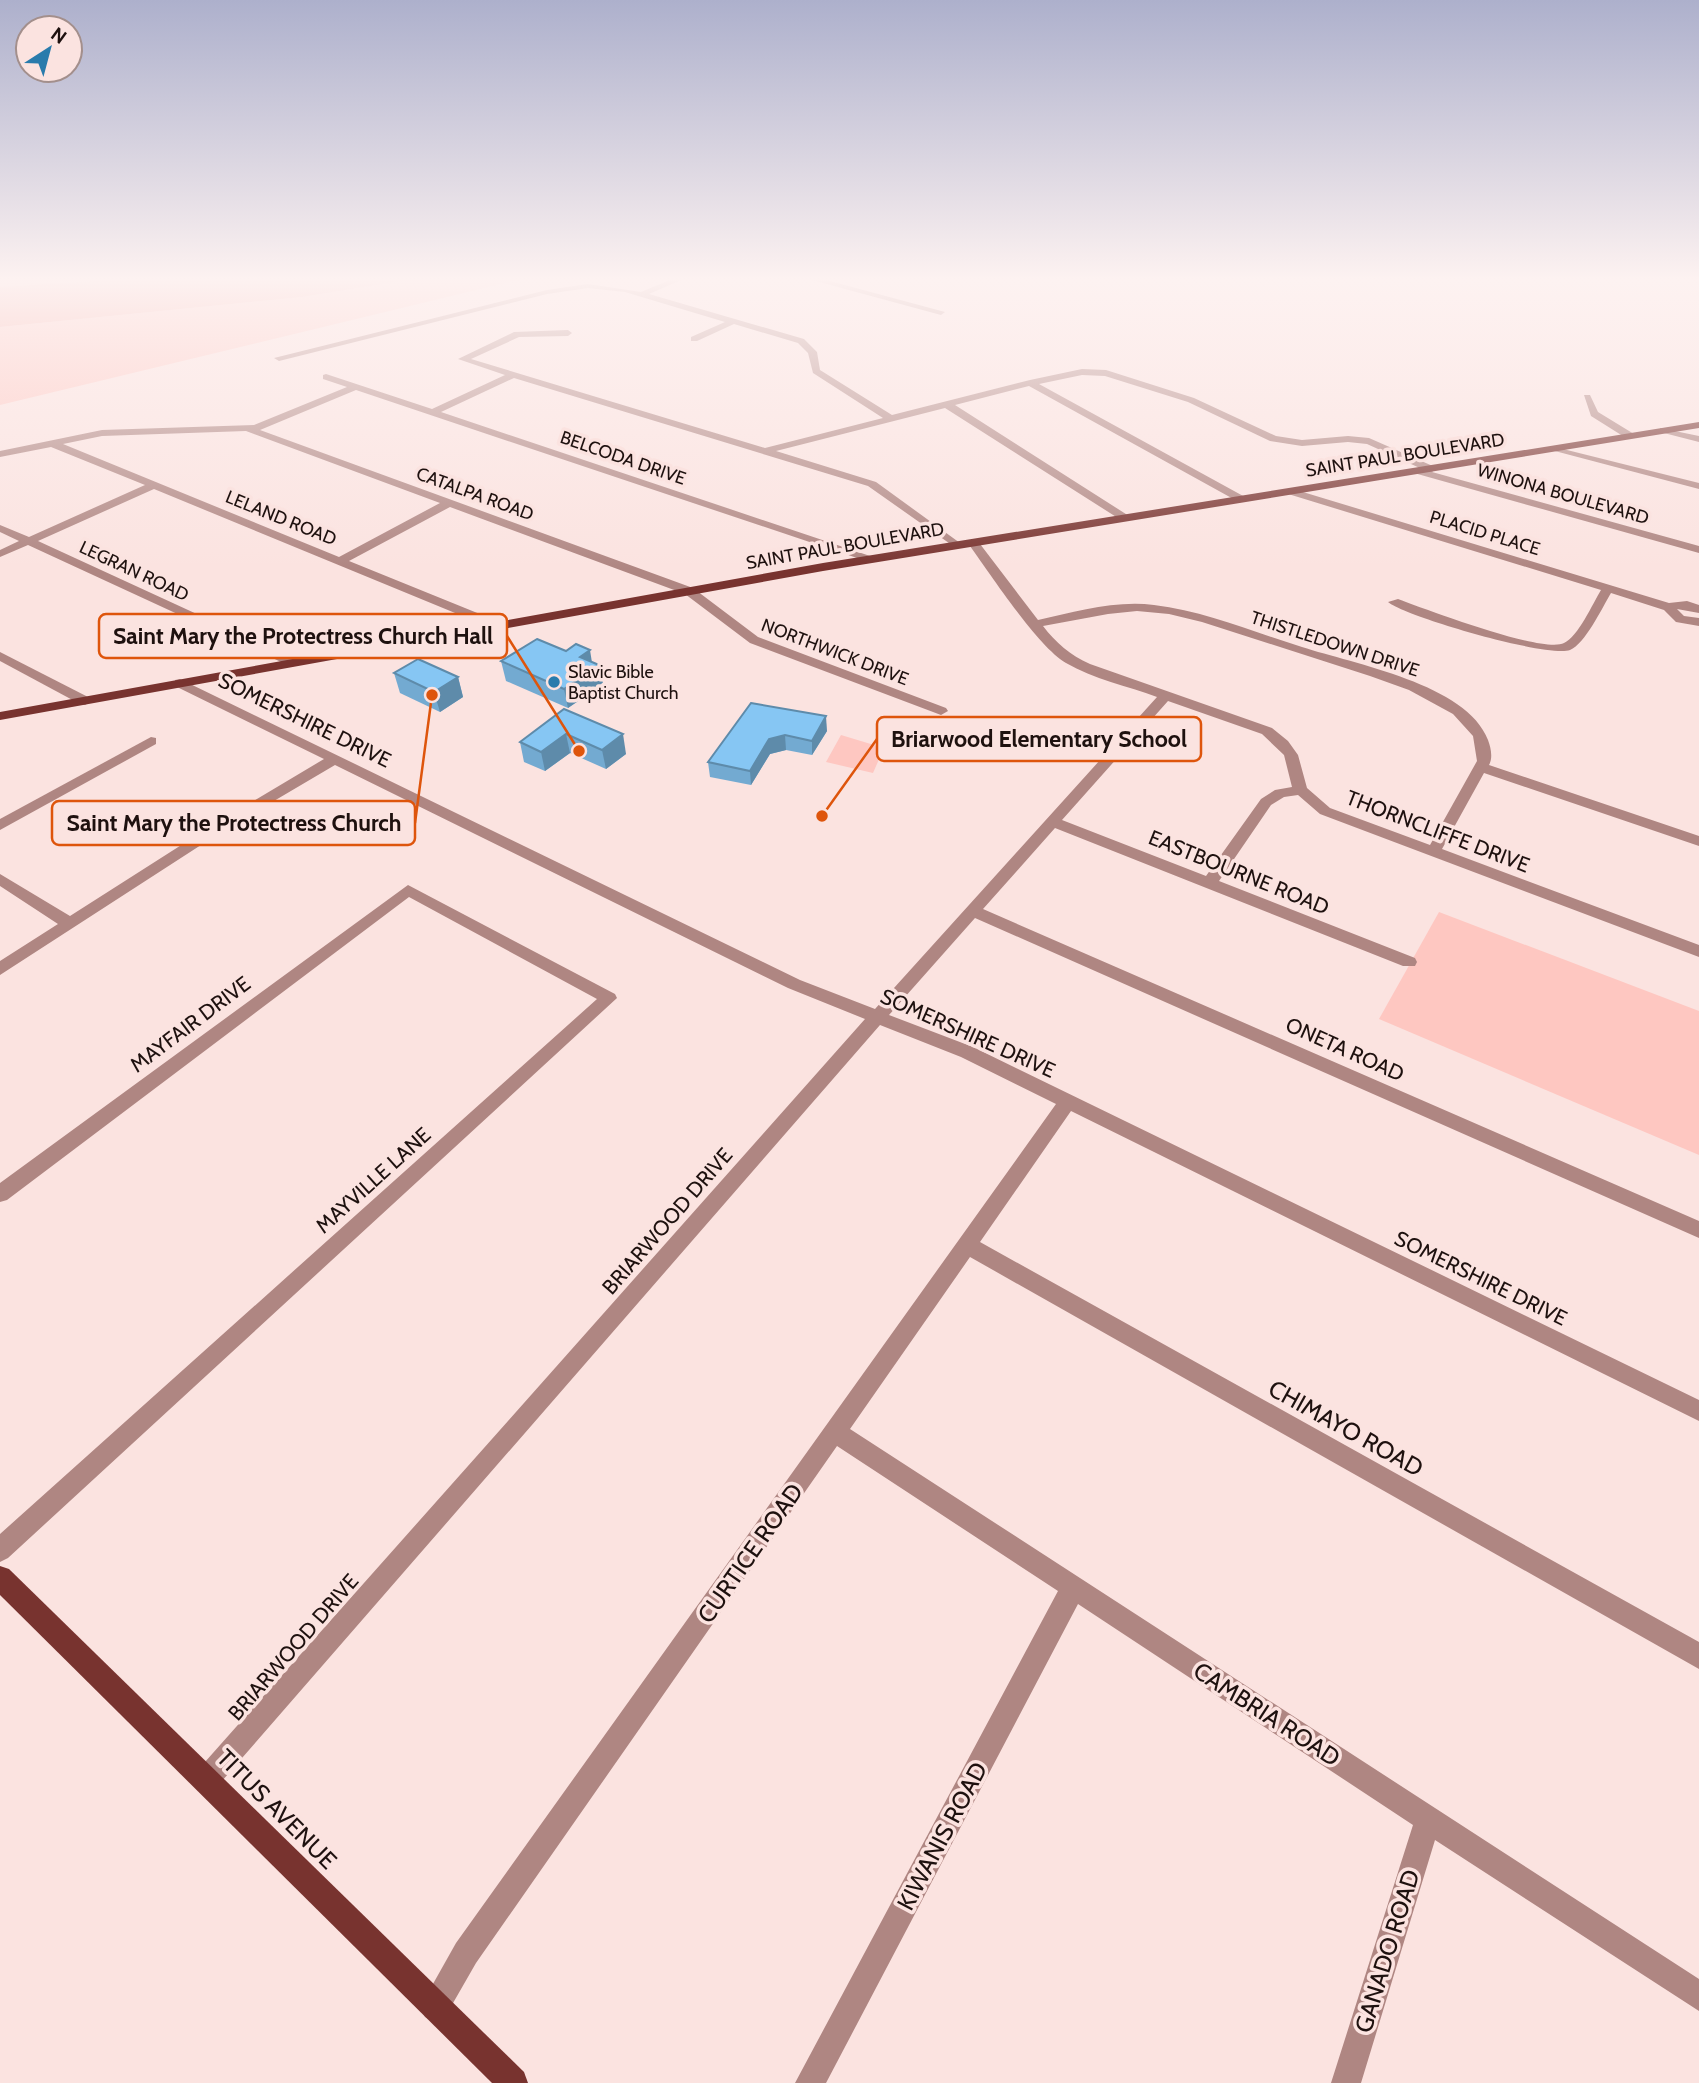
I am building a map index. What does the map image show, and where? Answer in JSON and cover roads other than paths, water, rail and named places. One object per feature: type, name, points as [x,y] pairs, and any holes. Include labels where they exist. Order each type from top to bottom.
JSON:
[{"type":"main road","name":"SAINT PAUL BOULEVARD","points":[[0,716],[869,559],[1699,425]]},
{"type":"main road","name":"TITUS AVENUE","points":[[0,1578],[513,2083]]},
{"type":"street","points":[[432,413],[514,374]]},
{"type":"street","points":[[515,374],[872,484],[956,545]]},
{"type":"street","points":[[821,374],[891,419]]},
{"type":"street","points":[[765,451],[1072,374]]},
{"type":"street","points":[[1110,374],[1191,400],[1274,439],[1302,443],[1341,439],[1369,441],[1431,469]]},
{"type":"street","name":"BELCODA DRIVE","points":[[326,377],[869,559]]},
{"type":"street","points":[[1030,383],[1241,499]]},
{"type":"street","points":[[0,454],[114,432],[263,427],[355,387]]},
{"type":"street","points":[[1587,397],[1594,414],[1630,436]]},
{"type":"street","points":[[946,404],[1125,517]]},
{"type":"street","name":"CATALPA ROAD","points":[[249,429],[689,591]]},
{"type":"street","points":[[1664,430],[1699,439]]},
{"type":"street","name":"LELAND ROAD","points":[[51,443],[498,626]]},
{"type":"street","points":[[1555,448],[1699,486]]},
{"type":"street","name":"WINONA BOULEVARD","points":[[1418,471],[1699,550]]},
{"type":"street","points":[[0,554],[154,485]]},
{"type":"street","name":"PLACID PLACE","points":[[1289,491],[1671,608],[1682,604],[1699,609]]},
{"type":"street","points":[[340,561],[449,503]]},
{"type":"street","name":"LEGRAN ROAD","points":[[0,528],[292,663]]},
{"type":"street","points":[[973,542],[1050,644],[1070,660],[1248,722],[1278,738],[1291,755],[1301,790],[1280,793],[1266,802],[1209,883]]},
{"type":"street","points":[[1394,602],[1530,645],[1556,650],[1571,644],[1608,589]]},
{"type":"street","name":"NORTHWICK DRIVE","points":[[689,591],[754,640],[941,711]]},
{"type":"street","name":"PLACID PLACE","points":[[1671,608],[1672,613],[1680,619],[1699,622]]},
{"type":"street","name":"THISTLEDOWN DRIVE","points":[[1035,624],[1113,610],[1165,610],[1398,682],[1443,702],[1470,721],[1485,746],[1482,768]]},
{"type":"street","points":[[0,656],[85,701]]},
{"type":"street","name":"SOMERSHIRE DRIVE","points":[[180,683],[804,989],[967,1052],[1699,1410]]},
{"type":"street","name":"BRIARWOOD DRIVE","points":[[206,1780],[877,1017],[1166,695]]},
{"type":"street","points":[[0,825],[151,741]]},
{"type":"street","points":[[0,969],[237,817],[333,760]]},
{"type":"street","points":[[1433,852],[1482,768],[1699,841]]},
{"type":"street","name":"THORNCLIFFE DRIVE","points":[[1301,790],[1311,801],[1335,816],[1699,951]]},
{"type":"street","name":"EASTBOURNE ROAD","points":[[1052,821],[1409,962]]},
{"type":"street","points":[[0,879],[70,924]]},
{"type":"street","name":"MAYFAIR DRIVE","points":[[0,1194],[408,890]]},
{"type":"street","name":"MAYVILLE LANE","points":[[0,1550],[608,998],[408,890]]},
{"type":"street","name":"ONETA ROAD","points":[[973,911],[1699,1230]]},
{"type":"street","name":"CURTICE ROAD","points":[[435,2007],[466,1954],[1068,1102]]},
{"type":"street","name":"CHIMAYO ROAD","points":[[967,1245],[1699,1656]]},
{"type":"street","name":"CAMBRIA ROAD","points":[[835,1433],[1699,1996]]},
{"type":"street","name":"KIWANIS ROAD","points":[[810,2083],[1073,1588]]},
{"type":"street","name":"GANADO ROAD","points":[[1346,2083],[1428,1819]]},
{"type":"place","name":"Slavic Bible Baptist Church","points":[[554,682]]},
{"type":"place","name":"Saint Mary the Protectress Church","points":[[432,695]]},
{"type":"place","name":"Saint Mary the Protectress Church Hall","points":[[579,751]]},
{"type":"place","name":"Briarwood Elementary School","points":[[822,816]]}]
